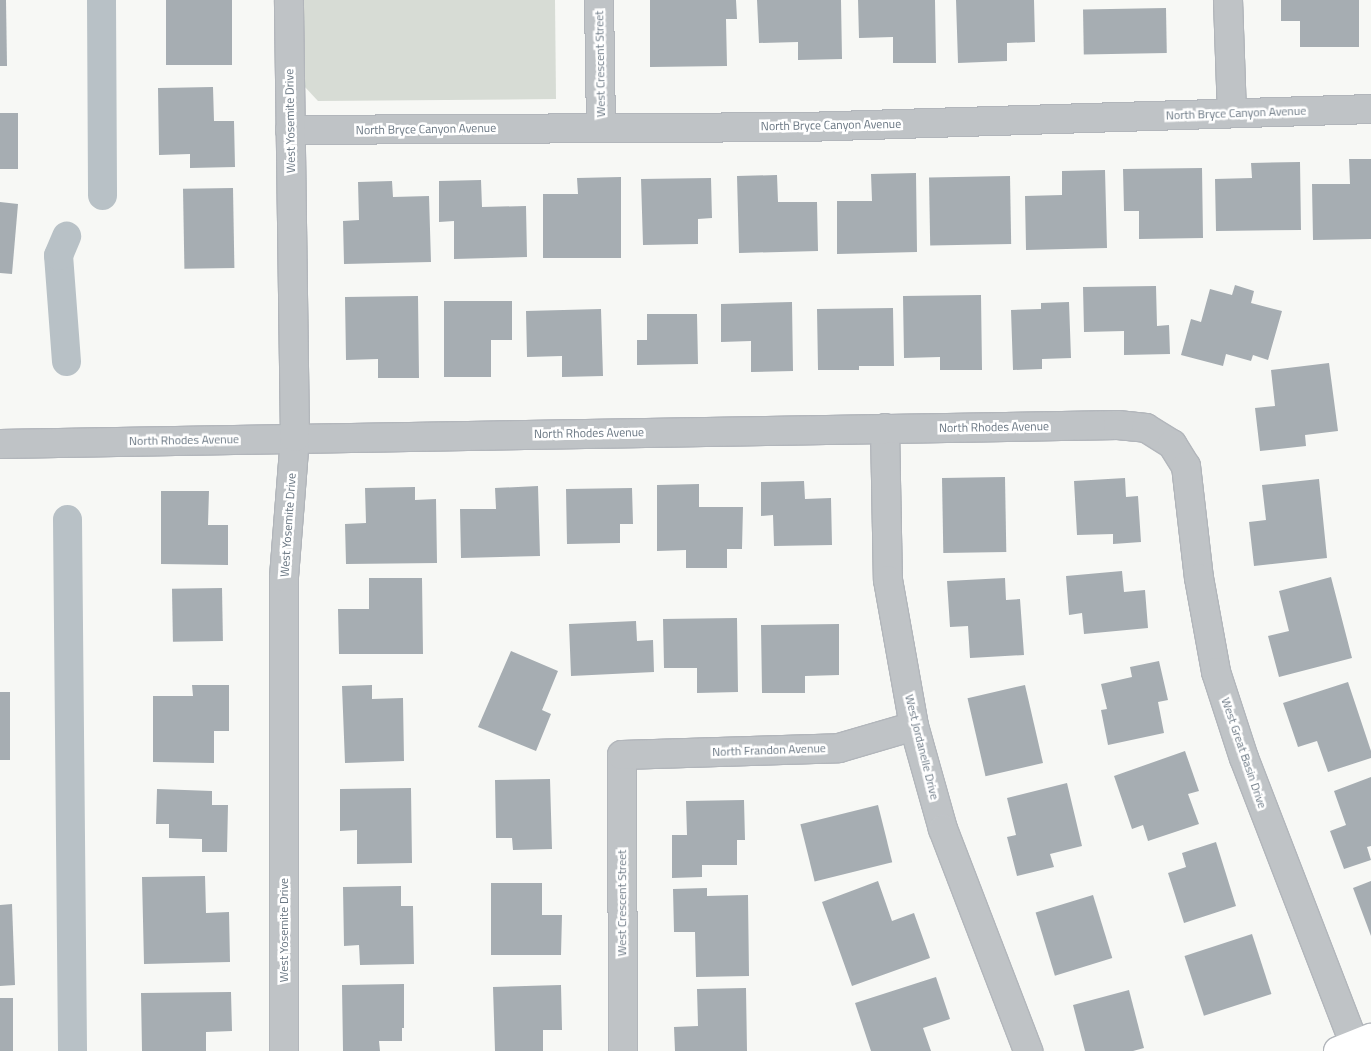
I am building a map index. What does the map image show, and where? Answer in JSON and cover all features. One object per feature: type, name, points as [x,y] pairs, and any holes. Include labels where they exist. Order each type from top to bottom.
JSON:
[{"type":"street","name":"West Yosemite Drive","points":[[284,1051],[284,577],[295,437],[289,0]]},
{"type":"street","name":"West Crescent Street","points":[[600,0],[601,127]]},
{"type":"street","points":[[1228,0],[1232,113]]},
{"type":"street","name":"North Bryce Canyon Avenue","points":[[290,130],[805,127],[1371,109]]},
{"type":"street","name":"North Rhodes Avenue","points":[[0,444],[295,437],[1118,424],[1146,428],[1172,444]]},
{"type":"street","name":"West Jordanelle Drive","points":[[885,428],[888,580],[914,726],[943,829],[1028,1051]]},
{"type":"street","name":"West Great Basin Drive","points":[[1172,444],[1186,466],[1199,578],[1216,672],[1244,758],[1355,1046]]},
{"type":"street","name":"North Frandon Avenue","points":[[622,755],[839,748],[914,726]]},
{"type":"street","name":"West Crescent Street","points":[[622,755],[623,1051]]},
{"type":"shaded area","points":[[303,0],[555,0],[556,99],[318,101],[304,86]]},
{"type":"building","points":[[0,0],[6,0],[7,66],[0,66]]},
{"type":"building","points":[[166,0],[232,0],[232,65],[166,65]]},
{"type":"building","points":[[650,0],[736,0],[737,19],[726,19],[727,66],[650,67]]},
{"type":"building","points":[[757,0],[841,0],[842,59],[798,60],[798,42],[759,43]]},
{"type":"building","points":[[858,0],[935,0],[936,63],[893,63],[893,37],[859,38]]},
{"type":"building","points":[[956,0],[1034,0],[1035,42],[1007,43],[1007,61],[958,63]]},
{"type":"building","points":[[1281,0],[1359,0],[1359,47],[1300,47],[1300,21],[1281,21]]},
{"type":"building","points":[[1166,8],[1167,53],[1084,54],[1083,9]]},
{"type":"building","points":[[213,87],[214,121],[234,121],[235,167],[190,168],[190,154],[159,155],[158,88]]},
{"type":"building","points":[[0,113],[18,113],[18,169],[0,169]]},
{"type":"building","points":[[1349,159],[1371,159],[1371,239],[1313,240],[1312,184],[1350,184]]},
{"type":"building","points":[[1300,162],[1301,230],[1216,231],[1215,179],[1252,178],[1251,163]]},
{"type":"building","points":[[1202,168],[1203,238],[1139,239],[1139,211],[1124,211],[1123,169]]},
{"type":"building","points":[[1105,170],[1107,248],[1026,250],[1025,196],[1062,195],[1062,171]]},
{"type":"building","points":[[916,173],[917,252],[837,254],[837,201],[872,201],[871,174]]},
{"type":"building","points":[[777,175],[778,202],[817,202],[818,251],[739,253],[737,176]]},
{"type":"building","points":[[1010,176],[1011,244],[930,245],[929,177]]},
{"type":"building","points":[[621,177],[621,258],[543,258],[543,194],[578,194],[577,178]]},
{"type":"building","points":[[711,178],[712,218],[698,219],[698,244],[643,245],[641,179]]},
{"type":"building","points":[[481,180],[482,207],[526,206],[527,257],[454,259],[454,221],[439,222],[439,181]]},
{"type":"building","points":[[392,181],[393,197],[429,196],[431,262],[344,264],[343,221],[359,220],[358,182]]},
{"type":"building","points":[[233,188],[234,268],[184,269],[183,189]]},
{"type":"building","points":[[0,202],[18,204],[12,274],[0,273]]},
{"type":"building","points":[[1235,285],[1254,291],[1251,303],[1282,311],[1268,360],[1253,355],[1251,361],[1226,354],[1223,366],[1181,355],[1191,319],[1201,322],[1210,289],[1232,295]]},
{"type":"building","points":[[1156,286],[1157,326],[1169,325],[1170,354],[1124,355],[1124,331],[1084,332],[1083,287]]},
{"type":"building","points":[[981,295],[982,370],[940,370],[940,357],[904,358],[903,296]]},
{"type":"building","points":[[418,296],[419,378],[378,378],[378,359],[346,360],[345,297]]},
{"type":"building","points":[[444,301],[512,301],[512,340],[491,340],[491,377],[444,377]]},
{"type":"building","points":[[792,302],[793,371],[751,372],[751,341],[721,342],[721,304]]},
{"type":"building","points":[[1069,302],[1071,358],[1042,359],[1042,369],[1013,370],[1011,310],[1041,309],[1041,303]]},
{"type":"building","points":[[893,308],[894,366],[859,366],[859,370],[818,370],[817,309]]},
{"type":"building","points":[[601,309],[603,376],[562,377],[562,356],[527,357],[526,311]]},
{"type":"building","points":[[647,314],[697,314],[698,364],[637,365],[637,340],[647,340]]},
{"type":"building","points":[[1329,363],[1338,431],[1305,435],[1306,446],[1260,451],[1255,408],[1275,406],[1271,370]]},
{"type":"building","points":[[1005,477],[1006,552],[943,553],[942,478]]},
{"type":"building","points":[[1125,478],[1126,497],[1138,496],[1141,542],[1113,544],[1113,534],[1077,535],[1074,481]]},
{"type":"building","points":[[1319,479],[1327,558],[1254,566],[1249,522],[1266,520],[1262,485]]},
{"type":"building","points":[[804,481],[805,499],[831,498],[832,545],[774,546],[773,515],[761,516],[761,482]]},
{"type":"building","points":[[699,484],[699,507],[743,507],[742,549],[727,549],[727,568],[686,568],[686,550],[657,551],[657,485]]},
{"type":"building","points":[[538,486],[540,556],[461,558],[460,509],[496,509],[495,488]]},
{"type":"building","points":[[415,487],[415,500],[436,499],[437,563],[346,564],[345,524],[366,523],[365,488]]},
{"type":"building","points":[[632,488],[633,524],[620,524],[620,543],[567,544],[566,489]]},
{"type":"building","points":[[161,491],[209,491],[208,525],[228,525],[228,565],[161,564]]},
{"type":"building","points":[[1122,571],[1124,592],[1145,590],[1148,628],[1084,634],[1082,613],[1069,615],[1066,576]]},
{"type":"building","points":[[1331,577],[1352,658],[1279,677],[1268,636],[1289,631],[1279,591]]},
{"type":"building","points":[[369,578],[422,578],[423,654],[339,654],[338,609],[369,609]]},
{"type":"building","points":[[1005,578],[1006,600],[1020,599],[1024,655],[970,658],[968,626],[950,627],[947,581]]},
{"type":"building","points":[[222,588],[223,641],[173,642],[172,589]]},
{"type":"building","points":[[737,618],[738,692],[697,693],[697,668],[664,668],[663,619]]},
{"type":"building","points":[[636,621],[637,641],[653,640],[654,672],[571,676],[569,624]]},
{"type":"building","points":[[839,624],[839,675],[805,676],[805,693],[762,693],[761,625]]},
{"type":"building","points":[[511,651],[558,671],[542,710],[551,714],[536,751],[478,727]]},
{"type":"building","points":[[1159,661],[1168,700],[1158,702],[1164,733],[1108,745],[1101,710],[1107,709],[1101,684],[1132,677],[1130,667]]},
{"type":"building","points":[[1348,682],[1371,751],[1371,758],[1328,772],[1317,741],[1298,747],[1283,703]]},
{"type":"building","points":[[192,685],[229,685],[229,731],[214,731],[214,763],[153,762],[153,696],[193,696]]},
{"type":"building","points":[[372,685],[372,699],[403,698],[404,761],[345,763],[342,686]]},
{"type":"building","points":[[1025,685],[1043,763],[986,776],[968,698]]},
{"type":"building","points":[[0,692],[10,692],[10,760],[0,760]]},
{"type":"building","points":[[1185,751],[1199,791],[1188,794],[1199,824],[1148,841],[1143,825],[1132,829],[1114,776]]},
{"type":"building","points":[[1371,777],[1371,846],[1367,847],[1371,860],[1344,869],[1330,831],[1346,825],[1334,791]]},
{"type":"building","points":[[550,779],[552,849],[513,850],[512,838],[496,838],[495,780]]},
{"type":"building","points":[[1067,783],[1082,846],[1050,854],[1054,867],[1017,876],[1007,837],[1016,835],[1007,798]]},
{"type":"building","points":[[411,788],[412,863],[357,864],[357,830],[340,831],[340,789]]},
{"type":"building","points":[[157,789],[212,791],[212,805],[228,805],[227,852],[202,852],[202,839],[169,838],[169,824],[156,824]]},
{"type":"building","points":[[744,800],[745,840],[737,840],[737,865],[702,865],[702,877],[672,878],[672,835],[687,835],[686,801]]},
{"type":"building","points":[[878,805],[892,862],[815,882],[800,824]]},
{"type":"building","points":[[1216,842],[1236,906],[1184,923],[1168,873],[1186,867],[1182,853]]},
{"type":"building","points":[[205,876],[206,913],[229,912],[230,962],[144,964],[142,877]]},
{"type":"building","points":[[878,881],[892,921],[914,913],[930,958],[852,986],[822,902]]},
{"type":"building","points":[[1371,881],[1371,936],[1353,888]]},
{"type":"building","points":[[491,883],[542,883],[542,915],[562,915],[561,955],[491,955]]},
{"type":"building","points":[[401,886],[401,906],[413,906],[414,964],[360,965],[359,945],[344,946],[343,887]]},
{"type":"building","points":[[707,888],[707,896],[748,895],[749,976],[696,977],[695,932],[674,932],[673,889]]},
{"type":"building","points":[[1093,895],[1112,958],[1055,976],[1036,913]]},
{"type":"building","points":[[12,904],[15,985],[0,986],[0,905]]},
{"type":"building","points":[[1252,934],[1271,994],[1204,1016],[1184,956]]},
{"type":"building","points":[[936,977],[950,1019],[923,1028],[931,1051],[871,1051],[855,1003]]},
{"type":"building","points":[[404,984],[404,1028],[402,1028],[402,1041],[379,1041],[380,1051],[343,1051],[342,985]]},
{"type":"building","points":[[561,985],[562,1030],[543,1030],[543,1051],[495,1051],[493,987]]},
{"type":"building","points":[[746,988],[747,1051],[675,1051],[674,1027],[698,1026],[697,989]]},
{"type":"building","points":[[1129,990],[1144,1048],[1133,1051],[1085,1051],[1073,1005]]},
{"type":"building","points":[[231,992],[232,1031],[206,1032],[206,1051],[142,1051],[141,993]]},
{"type":"building","points":[[0,998],[13,998],[13,1051],[0,1051]]},
{"type":"waterway","points":[[101,0],[102,195]]},
{"type":"waterway","points":[[66,236],[58,255],[66,361]]},
{"type":"waterway","points":[[67,519],[72,1051]]}]
